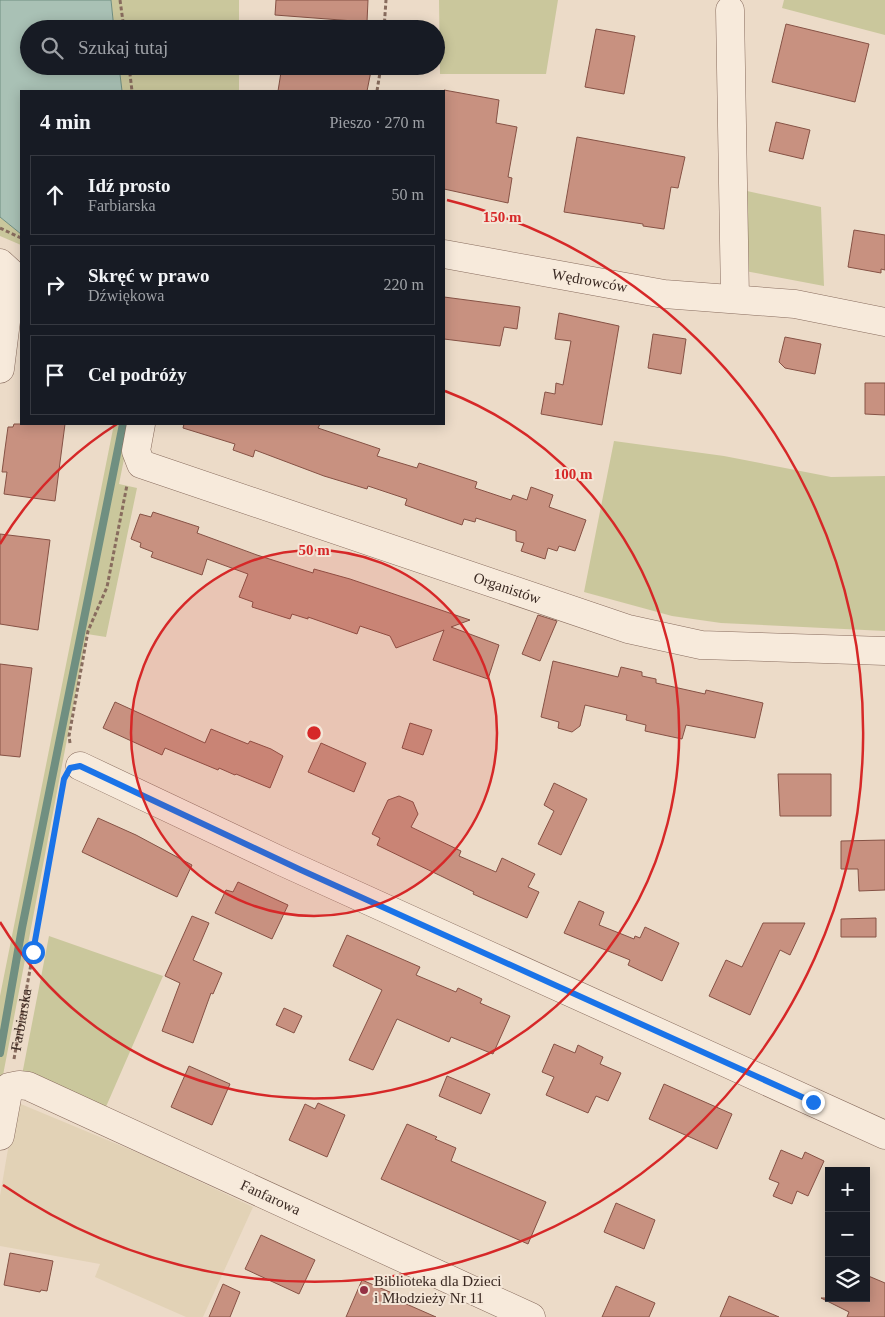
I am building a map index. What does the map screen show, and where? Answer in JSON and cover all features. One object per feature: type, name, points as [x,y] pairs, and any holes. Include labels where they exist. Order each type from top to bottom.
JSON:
[{"type":"street","points":[[730,10],[735,298]]},
{"type":"street","name":"Wędrowców","points":[[445,254],[664,294],[795,304],[885,322]]},
{"type":"street","points":[[0,263],[12,274],[0,369]]},
{"type":"street","points":[[141,425],[136,451],[141,464]]},
{"type":"street","name":"Organistów","points":[[141,464],[628,629],[701,645],[885,651]]},
{"type":"street","points":[[75,767],[885,1135]]},
{"type":"street","name":"Fanfarowa","points":[[10,1087],[19,1084],[42,1092],[531,1317]]},
{"type":"street","points":[[0,1136],[10,1087]]},
{"type":"path","points":[[120,0],[123,20]]},
{"type":"path","points":[[385,20],[386,0]]},
{"type":"path","points":[[130,75],[132,90]]},
{"type":"path","points":[[377,90],[380,75]]},
{"type":"path","points":[[0,228],[20,238]]},
{"type":"path","name":"Farbiarska","points":[[10,1087],[64,779],[75,767],[74,753],[68,741],[88,631],[107,587],[129,476],[141,464]]},
{"type":"shaded area","points":[[0,0],[111,0],[113,20],[20,20],[20,75],[120,75],[122,90],[20,90],[20,233],[0,217]]},
{"type":"shaded area","points":[[111,0],[239,0],[239,20],[113,20]]},
{"type":"shaded area","points":[[439,0],[558,0],[546,74],[445,74],[445,20],[439,20]]},
{"type":"shaded area","points":[[784,0],[885,0],[885,35],[782,8]]},
{"type":"shaded area","points":[[120,75],[239,75],[239,90],[122,90]]},
{"type":"shaded area","points":[[738,189],[821,207],[824,286],[745,271]]},
{"type":"shaded area","points":[[0,217],[20,233],[20,245],[0,236]]},
{"type":"shaded area","points":[[114,425],[131,425],[119,484],[137,488],[106,637],[87,634],[0,1091],[0,996]]},
{"type":"shaded area","points":[[614,441],[724,456],[831,477],[885,476],[885,631],[721,623],[672,616],[584,592]]},
{"type":"shaded area","points":[[49,936],[163,976],[105,1109],[22,1075]]},
{"type":"shaded area","points":[[16,1102],[148,1157],[253,1207],[203,1317],[186,1317],[95,1277],[100,1264],[0,1246],[0,1196]]},
{"type":"building","points":[[276,0],[368,0],[367,20],[275,15]]},
{"type":"building","points":[[786,24],[869,44],[855,102],[772,82]]},
{"type":"building","points":[[596,29],[635,36],[624,94],[585,87]]},
{"type":"building","points":[[281,75],[370,75],[367,90],[278,90]]},
{"type":"building","points":[[445,90],[499,100],[496,123],[517,127],[508,177],[512,178],[508,203],[445,189]]},
{"type":"building","points":[[776,122],[810,130],[803,159],[769,151]]},
{"type":"building","points":[[577,137],[685,157],[678,188],[671,187],[664,229],[564,212]]},
{"type":"building","points":[[854,230],[885,235],[885,270],[881,269],[881,273],[848,267]]},
{"type":"building","points":[[445,297],[520,307],[517,329],[504,327],[500,346],[445,339]]},
{"type":"building","points":[[559,313],[619,326],[602,425],[541,414],[545,392],[555,394],[556,383],[563,385],[571,341],[555,339]]},
{"type":"building","points":[[653,334],[686,339],[681,374],[648,368]]},
{"type":"building","points":[[785,337],[821,344],[815,374],[785,368],[779,362]]},
{"type":"building","points":[[865,383],[885,383],[885,415],[865,414]]},
{"type":"building","points":[[14,424],[65,425],[55,501],[4,494],[7,472],[2,472],[8,427],[13,427]]},
{"type":"building","points":[[184,425],[320,425],[318,428],[380,449],[377,456],[417,468],[419,463],[477,482],[475,488],[511,500],[513,495],[527,500],[531,487],[553,495],[549,507],[586,520],[575,551],[559,546],[557,551],[548,548],[545,559],[521,551],[524,543],[516,541],[516,531],[476,518],[475,522],[464,519],[462,525],[405,505],[407,499],[368,486],[367,489],[324,476],[255,450],[253,457],[233,450],[235,444],[183,428]]},
{"type":"building","points":[[153,512],[199,527],[197,533],[257,555],[313,573],[314,569],[350,579],[470,620],[451,627],[499,645],[488,679],[433,660],[444,630],[396,648],[390,636],[360,626],[357,634],[308,617],[308,619],[292,614],[290,619],[252,607],[253,602],[239,597],[248,574],[207,559],[202,575],[151,557],[153,552],[140,547],[141,543],[131,539],[140,514],[151,517]]},
{"type":"building","points":[[0,534],[50,540],[38,630],[0,624]]},
{"type":"building","points":[[538,615],[557,621],[540,661],[522,654]]},
{"type":"building","points":[[553,661],[618,677],[621,667],[642,672],[642,676],[656,679],[656,683],[705,694],[706,690],[763,703],[755,738],[686,725],[682,739],[645,731],[646,725],[626,720],[627,715],[585,705],[580,726],[572,732],[558,728],[559,722],[541,717]]},
{"type":"building","points":[[0,664],[32,668],[20,757],[0,755]]},
{"type":"building","points":[[115,702],[205,743],[211,729],[248,744],[250,741],[271,749],[283,756],[270,788],[219,768],[218,770],[165,748],[162,755],[103,728]]},
{"type":"building","points":[[410,723],[432,730],[423,755],[402,748]]},
{"type":"building","points":[[321,743],[366,763],[354,792],[308,772]]},
{"type":"building","points":[[778,774],[831,774],[831,816],[780,816]]},
{"type":"building","points":[[554,783],[587,799],[561,855],[538,844],[554,811],[544,805]]},
{"type":"building","points":[[399,796],[413,802],[418,814],[411,827],[461,851],[459,856],[496,872],[502,858],[535,874],[528,887],[539,892],[527,918],[473,894],[474,892],[377,845],[380,838],[372,834],[388,800]]},
{"type":"building","points":[[98,818],[136,835],[192,865],[177,897],[82,852]]},
{"type":"building","points":[[885,840],[885,890],[859,891],[858,869],[841,869],[841,841]]},
{"type":"building","points":[[238,882],[288,905],[272,939],[215,913],[226,890],[233,892]]},
{"type":"building","points":[[579,901],[604,912],[599,925],[634,939],[635,936],[640,938],[645,927],[679,943],[662,981],[628,965],[630,960],[564,933]]},
{"type":"building","points":[[192,916],[209,923],[193,960],[222,973],[213,994],[211,993],[193,1043],[162,1031],[180,983],[165,976]]},
{"type":"building","points":[[876,918],[876,937],[841,937],[841,919]]},
{"type":"building","points":[[763,923],[805,923],[790,955],[780,950],[750,1015],[709,996],[726,960],[742,967]]},
{"type":"building","points":[[347,935],[420,967],[416,975],[456,992],[458,988],[482,999],[480,1003],[510,1016],[493,1054],[451,1037],[449,1042],[397,1019],[373,1070],[349,1060],[382,990],[333,966]]},
{"type":"building","points":[[284,1008],[302,1016],[294,1033],[276,1025]]},
{"type":"building","points":[[554,1044],[575,1053],[578,1045],[603,1057],[600,1064],[621,1073],[608,1101],[596,1096],[588,1113],[546,1095],[554,1077],[542,1072]]},
{"type":"building","points":[[189,1066],[230,1084],[212,1125],[171,1107]]},
{"type":"building","points":[[447,1076],[490,1094],[481,1114],[439,1096]]},
{"type":"building","points":[[664,1084],[732,1114],[717,1149],[649,1119]]},
{"type":"building","points":[[318,1103],[345,1115],[327,1157],[289,1140],[305,1104],[315,1109]]},
{"type":"building","points":[[407,1124],[437,1137],[435,1139],[456,1148],[451,1161],[546,1202],[528,1244],[381,1179]]},
{"type":"building","points":[[781,1150],[802,1159],[805,1152],[824,1161],[808,1196],[797,1191],[792,1204],[773,1196],[779,1183],[769,1179]]},
{"type":"building","points":[[616,1203],[655,1220],[644,1249],[604,1232]]},
{"type":"building","points":[[261,1235],[315,1260],[299,1294],[245,1269]]},
{"type":"building","points":[[10,1253],[53,1261],[47,1291],[41,1290],[40,1292],[4,1285]]},
{"type":"building","points":[[870,1277],[885,1283],[885,1317],[847,1317],[849,1312],[829,1302],[870,1302]]},
{"type":"building","points":[[362,1280],[406,1299],[404,1303],[436,1317],[346,1317]]},
{"type":"building","points":[[223,1284],[240,1292],[230,1317],[209,1317]]},
{"type":"building","points":[[616,1286],[655,1303],[649,1317],[602,1317]]},
{"type":"building","points":[[729,1296],[779,1317],[720,1317]]},
{"type":"waterway","points":[[0,1053],[22,928],[123,425]]},
{"type":"place","name":"Biblioteka dla Dzieci i Młodzieży Nr 11","points":[[364,1290]]},
{"type":"route","points":[[33,952],[64,779],[66,772],[70,768],[80,766],[301,870],[813,1102]]}]
